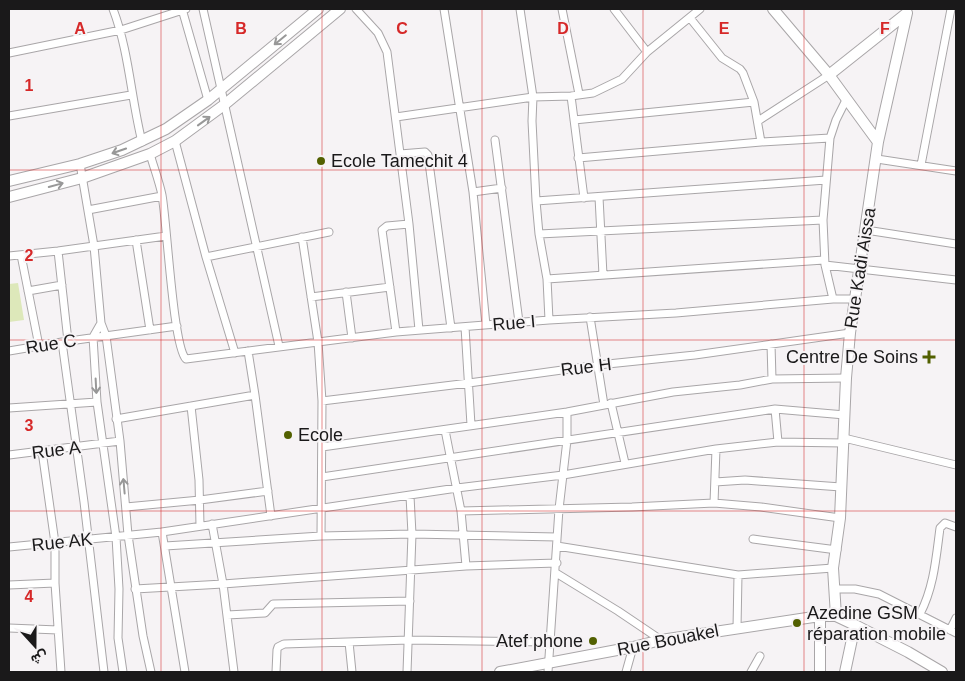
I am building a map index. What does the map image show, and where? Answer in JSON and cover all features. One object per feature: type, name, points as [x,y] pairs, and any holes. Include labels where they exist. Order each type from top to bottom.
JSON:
[{"type":"main road","points":[[9,181],[80,164],[122,150],[172,126],[208,100],[318,9]]},
{"type":"main road","points":[[9,197],[82,178],[150,154],[175,141],[224,105],[340,9]]},
{"type":"main road","points":[[774,9],[830,75],[846,100],[878,142]]},
{"type":"main road","points":[[830,75],[909,11]]},
{"type":"main road","name":"Rue Kadi Aissa","points":[[836,616],[833,568],[840,518],[846,378],[850,333],[878,142],[909,11]]},
{"type":"main road","points":[[820,616],[820,672]]},
{"type":"main road","name":"Rue Bouakel","points":[[500,672],[549,667],[661,640],[820,616],[836,616]]},
{"type":"main road","points":[[836,616],[908,652],[942,672]]},
{"type":"main road","points":[[845,672],[855,625]]},
{"type":"street","points":[[113,9],[121,30],[131,95],[142,142]]},
{"type":"street","points":[[9,53],[121,30],[183,9],[208,100]]},
{"type":"street","points":[[203,9],[278,346]]},
{"type":"street","points":[[356,9],[378,33],[388,52],[420,330]]},
{"type":"street","points":[[444,9],[474,192],[486,325]]},
{"type":"street","points":[[520,9],[533,97],[532,121],[536,201],[549,320]]},
{"type":"street","points":[[562,9],[579,94]]},
{"type":"street","points":[[614,9],[647,52]]},
{"type":"street","points":[[396,117],[533,97],[593,93],[622,79],[647,52],[700,9]]},
{"type":"street","points":[[921,165],[951,9]]},
{"type":"street","points":[[690,18],[722,58],[740,69],[745,76],[754,102],[761,142]]},
{"type":"street","points":[[758,121],[830,75]]},
{"type":"street","points":[[9,116],[131,95]]},
{"type":"street","points":[[570,96],[584,198]]},
{"type":"street","points":[[833,299],[825,262],[823,220],[830,138],[846,100]]},
{"type":"street","points":[[574,120],[754,102]]},
{"type":"street","points":[[578,158],[830,138]]},
{"type":"street","points":[[495,140],[519,322]]},
{"type":"street","points":[[175,141],[206,258],[235,353]]},
{"type":"street","points":[[400,154],[424,152],[428,155],[451,328]]},
{"type":"street","points":[[150,154],[162,196],[177,326]]},
{"type":"street","points":[[877,159],[956,170]]},
{"type":"street","points":[[80,164],[94,246],[101,323],[106,336],[120,441],[128,535],[135,589],[150,672]]},
{"type":"street","points":[[536,201],[826,180]]},
{"type":"street","points":[[474,192],[502,188]]},
{"type":"street","points":[[88,210],[162,196]]},
{"type":"street","points":[[598,197],[603,275]]},
{"type":"street","points":[[539,234],[823,220]]},
{"type":"street","points":[[396,332],[382,230],[387,226],[409,224]]},
{"type":"street","points":[[866,230],[956,244]]},
{"type":"street","points":[[206,258],[329,232]]},
{"type":"street","points":[[9,256],[166,236]]},
{"type":"street","points":[[302,237],[318,342],[322,401],[321,536]]},
{"type":"street","points":[[136,240],[150,330]]},
{"type":"street","points":[[58,251],[71,404],[104,672]]},
{"type":"street","points":[[21,255],[40,346]]},
{"type":"street","points":[[546,279],[825,262],[860,270],[956,279]]},
{"type":"street","points":[[28,290],[62,285]]},
{"type":"street","points":[[311,297],[390,287]]},
{"type":"street","points":[[346,292],[352,338]]},
{"type":"street","name":"Rue I","points":[[177,326],[182,354],[186,359],[396,332],[590,317],[676,313],[833,299],[856,299]]},
{"type":"street","points":[[590,317],[598,365],[626,463]]},
{"type":"street","points":[[101,323],[93,337],[96,402],[116,537],[119,589],[118,638],[123,672]]},
{"type":"street","name":"Rue C","points":[[9,351],[65,341],[177,326]]},
{"type":"street","points":[[465,327],[471,425]]},
{"type":"street","name":"Rue H","points":[[322,401],[598,365],[695,356],[850,333]]},
{"type":"street","points":[[771,344],[772,378]]},
{"type":"street","points":[[248,351],[271,516]]},
{"type":"street","points":[[322,447],[567,412],[673,392],[740,385],[772,378],[846,378]]},
{"type":"street","points":[[116,419],[255,395]]},
{"type":"street","points":[[9,408],[96,402]]},
{"type":"street","points":[[191,406],[200,500],[200,526]]},
{"type":"street","points":[[775,409],[778,442]]},
{"type":"street","points":[[322,477],[775,409],[845,414]]},
{"type":"street","points":[[549,667],[559,509],[567,440],[567,412]]},
{"type":"street","points":[[445,430],[461,511],[466,566]]},
{"type":"street","name":"Rue A","points":[[9,455],[120,441]]},
{"type":"street","name":"Rue AK","points":[[9,547],[162,532],[457,488],[563,475],[716,449],[778,442],[844,441],[956,465]]},
{"type":"street","points":[[714,503],[716,449]]},
{"type":"street","points":[[42,451],[55,543],[55,582],[62,672]]},
{"type":"street","points":[[715,482],[745,480],[842,487]]},
{"type":"street","points":[[126,507],[268,491]]},
{"type":"street","points":[[407,672],[412,534],[410,496]]},
{"type":"street","points":[[461,511],[714,503],[761,507],[840,518]]},
{"type":"street","points":[[920,614],[927,600],[934,572],[940,528],[945,523],[955,526]]},
{"type":"street","points":[[212,524],[223,584],[234,672]]},
{"type":"street","points":[[162,532],[185,672]]},
{"type":"street","points":[[164,546],[321,536],[412,534],[557,537]]},
{"type":"street","points":[[753,539],[837,550]]},
{"type":"street","points":[[557,546],[738,575],[833,568]]},
{"type":"street","points":[[135,589],[466,566],[557,564]]},
{"type":"street","points":[[556,573],[661,640]]},
{"type":"street","points":[[737,628],[738,575]]},
{"type":"street","points":[[9,585],[55,582]]},
{"type":"street","points":[[834,589],[855,589],[879,594],[953,632],[956,618]]},
{"type":"street","points":[[227,615],[264,614],[273,604],[410,601]]},
{"type":"street","points":[[9,628],[58,630]]},
{"type":"street","points":[[276,672],[277,650],[278,647],[284,644],[409,640],[550,642]]},
{"type":"street","points":[[349,642],[352,672]]},
{"type":"street","points":[[626,672],[633,647]]},
{"type":"street","points":[[751,672],[760,656]]},
{"type":"green space","points":[[18,283],[24,320],[9,322],[9,284]]},
{"type":"place","name":"Ecole Tamechit 4","points":[[321,161]]},
{"type":"place","name":"Centre De Soins","points":[[929,357]]},
{"type":"place","name":"Ecole","points":[[288,435]]},
{"type":"place","name":"Azedine GSM réparation mobile","points":[[797,623]]},
{"type":"place","name":"Atef phone","points":[[593,641]]}]
